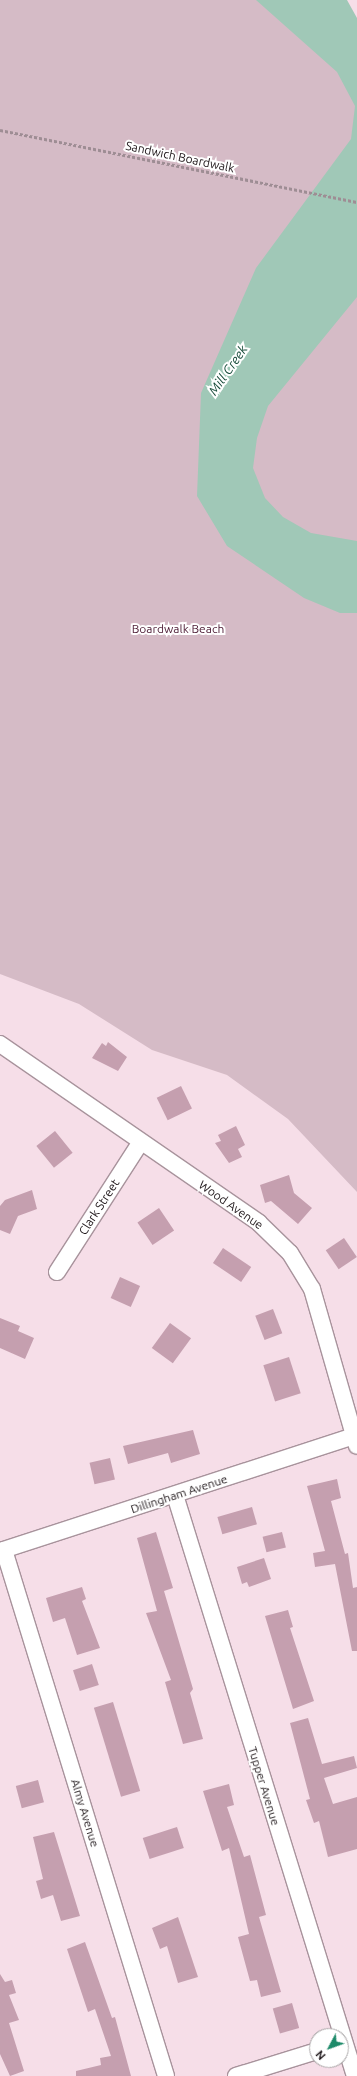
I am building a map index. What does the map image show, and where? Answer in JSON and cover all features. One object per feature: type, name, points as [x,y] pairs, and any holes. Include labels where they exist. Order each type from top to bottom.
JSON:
[{"type":"street","name":"Wood Avenue","points":[[0,1044],[140,1143],[259,1223],[290,1253],[312,1289],[356,1439]]},
{"type":"street","name":"Clark Street","points":[[57,1272],[140,1143]]},
{"type":"street","name":"Dillingham Avenue","points":[[2,1551],[175,1495],[356,1439]]},
{"type":"street","name":"Tupper Avenue","points":[[175,1495],[343,2028]]},
{"type":"street","name":"Almy Avenue","points":[[2,1551],[166,2076]]},
{"type":"street","name":"Tupper Avenue","points":[[349,2050],[355,2076]]},
{"type":"street","points":[[236,2076],[309,2053]]},
{"type":"path","name":"Sandwich Boardwalk","points":[[0,130],[357,202]]},
{"type":"green space","name":"Boardwalk Beach","points":[[0,0],[327,0],[357,49],[357,1192],[288,1119],[227,1075],[152,1050],[79,1004],[0,974]]},
{"type":"water","name":"Mill Creek","points":[[256,0],[347,0],[357,18],[357,297],[268,406],[257,438],[253,468],[265,498],[283,517],[311,533],[357,541],[357,613],[340,613],[304,598],[227,546],[197,496],[201,393],[256,268],[351,139],[355,106],[337,72]]},
{"type":"building","points":[[108,1042],[127,1057],[118,1071],[92,1058],[102,1043],[106,1046]]},
{"type":"building","points":[[181,1086],[192,1108],[168,1120],[157,1098]]},
{"type":"building","points":[[236,1126],[245,1145],[238,1149],[242,1157],[229,1163],[215,1143],[221,1141],[218,1135]]},
{"type":"building","points":[[55,1131],[73,1153],[54,1168],[36,1146]]},
{"type":"building","points":[[289,1175],[294,1193],[312,1208],[298,1224],[271,1201],[265,1203],[260,1185]]},
{"type":"building","points":[[32,1190],[37,1209],[18,1216],[10,1234],[0,1230],[0,1206],[5,1200]]},
{"type":"building","points":[[159,1208],[174,1230],[153,1245],[137,1223]]},
{"type":"building","points":[[344,1238],[357,1257],[339,1269],[326,1250]]},
{"type":"building","points":[[223,1248],[251,1267],[241,1282],[213,1263]]},
{"type":"building","points":[[120,1277],[140,1286],[131,1307],[111,1298]]},
{"type":"building","points":[[273,1309],[282,1333],[265,1340],[255,1316]]},
{"type":"building","points":[[0,1318],[20,1326],[18,1331],[34,1338],[25,1359],[0,1348]]},
{"type":"building","points":[[170,1323],[191,1338],[173,1363],[152,1348]]},
{"type":"building","points":[[289,1357],[301,1393],[275,1401],[263,1365]]},
{"type":"building","points":[[193,1430],[200,1454],[171,1463],[168,1453],[128,1464],[123,1446]]},
{"type":"building","points":[[110,1458],[115,1479],[94,1484],[90,1463]]},
{"type":"building","points":[[337,1479],[341,1498],[331,1501],[345,1554],[348,1553],[353,1588],[357,1587],[357,1651],[352,1651],[335,1564],[315,1567],[313,1553],[325,1551],[307,1486]]},
{"type":"building","points":[[252,1507],[257,1524],[222,1534],[217,1517]]},
{"type":"building","points":[[156,1532],[173,1588],[164,1591],[193,1689],[190,1693],[203,1739],[183,1744],[165,1682],[171,1680],[146,1613],[157,1611],[137,1538]]},
{"type":"building","points":[[282,1532],[286,1548],[266,1552],[263,1537]]},
{"type":"building","points":[[264,1558],[271,1579],[249,1587],[247,1582],[242,1584],[237,1567]]},
{"type":"building","points":[[82,1587],[86,1599],[82,1601],[100,1648],[77,1655],[65,1618],[53,1622],[46,1598]]},
{"type":"building","points":[[288,1610],[293,1627],[290,1628],[314,1701],[293,1709],[265,1616]]},
{"type":"building","points":[[92,1664],[99,1685],[80,1691],[73,1670]]},
{"type":"building","points":[[113,1702],[140,1791],[121,1797],[94,1708]]},
{"type":"building","points":[[308,1718],[322,1764],[354,1756],[357,1768],[324,1778],[333,1804],[357,1797],[357,1849],[328,1857],[319,1821],[314,1823],[306,1800],[310,1799],[290,1723]]},
{"type":"building","points":[[38,1780],[44,1802],[22,1808],[16,1786]]},
{"type":"building","points":[[229,1784],[234,1805],[227,1807],[244,1857],[250,1855],[266,1915],[259,1917],[281,1992],[261,1997],[257,1980],[250,1981],[238,1937],[249,1934],[229,1848],[222,1851],[203,1791]]},
{"type":"building","points":[[177,1827],[184,1848],[150,1859],[143,1838]]},
{"type":"building","points":[[54,1832],[80,1916],[61,1921],[53,1895],[41,1899],[36,1881],[43,1879],[33,1837]]},
{"type":"building","points":[[178,1917],[198,1977],[178,1983],[167,1946],[160,1949],[152,1928]]},
{"type":"building","points":[[85,1942],[112,2018],[115,2017],[131,2076],[76,2076],[76,2071],[101,2065],[100,2058],[111,2056],[95,2009],[88,2012],[67,1949]]},
{"type":"building","points":[[0,1974],[5,1982],[12,1980],[16,1993],[9,1995],[19,2020],[9,2023],[24,2071],[10,2076],[0,2054]]},
{"type":"building","points":[[292,2003],[299,2028],[280,2034],[273,2009]]}]
